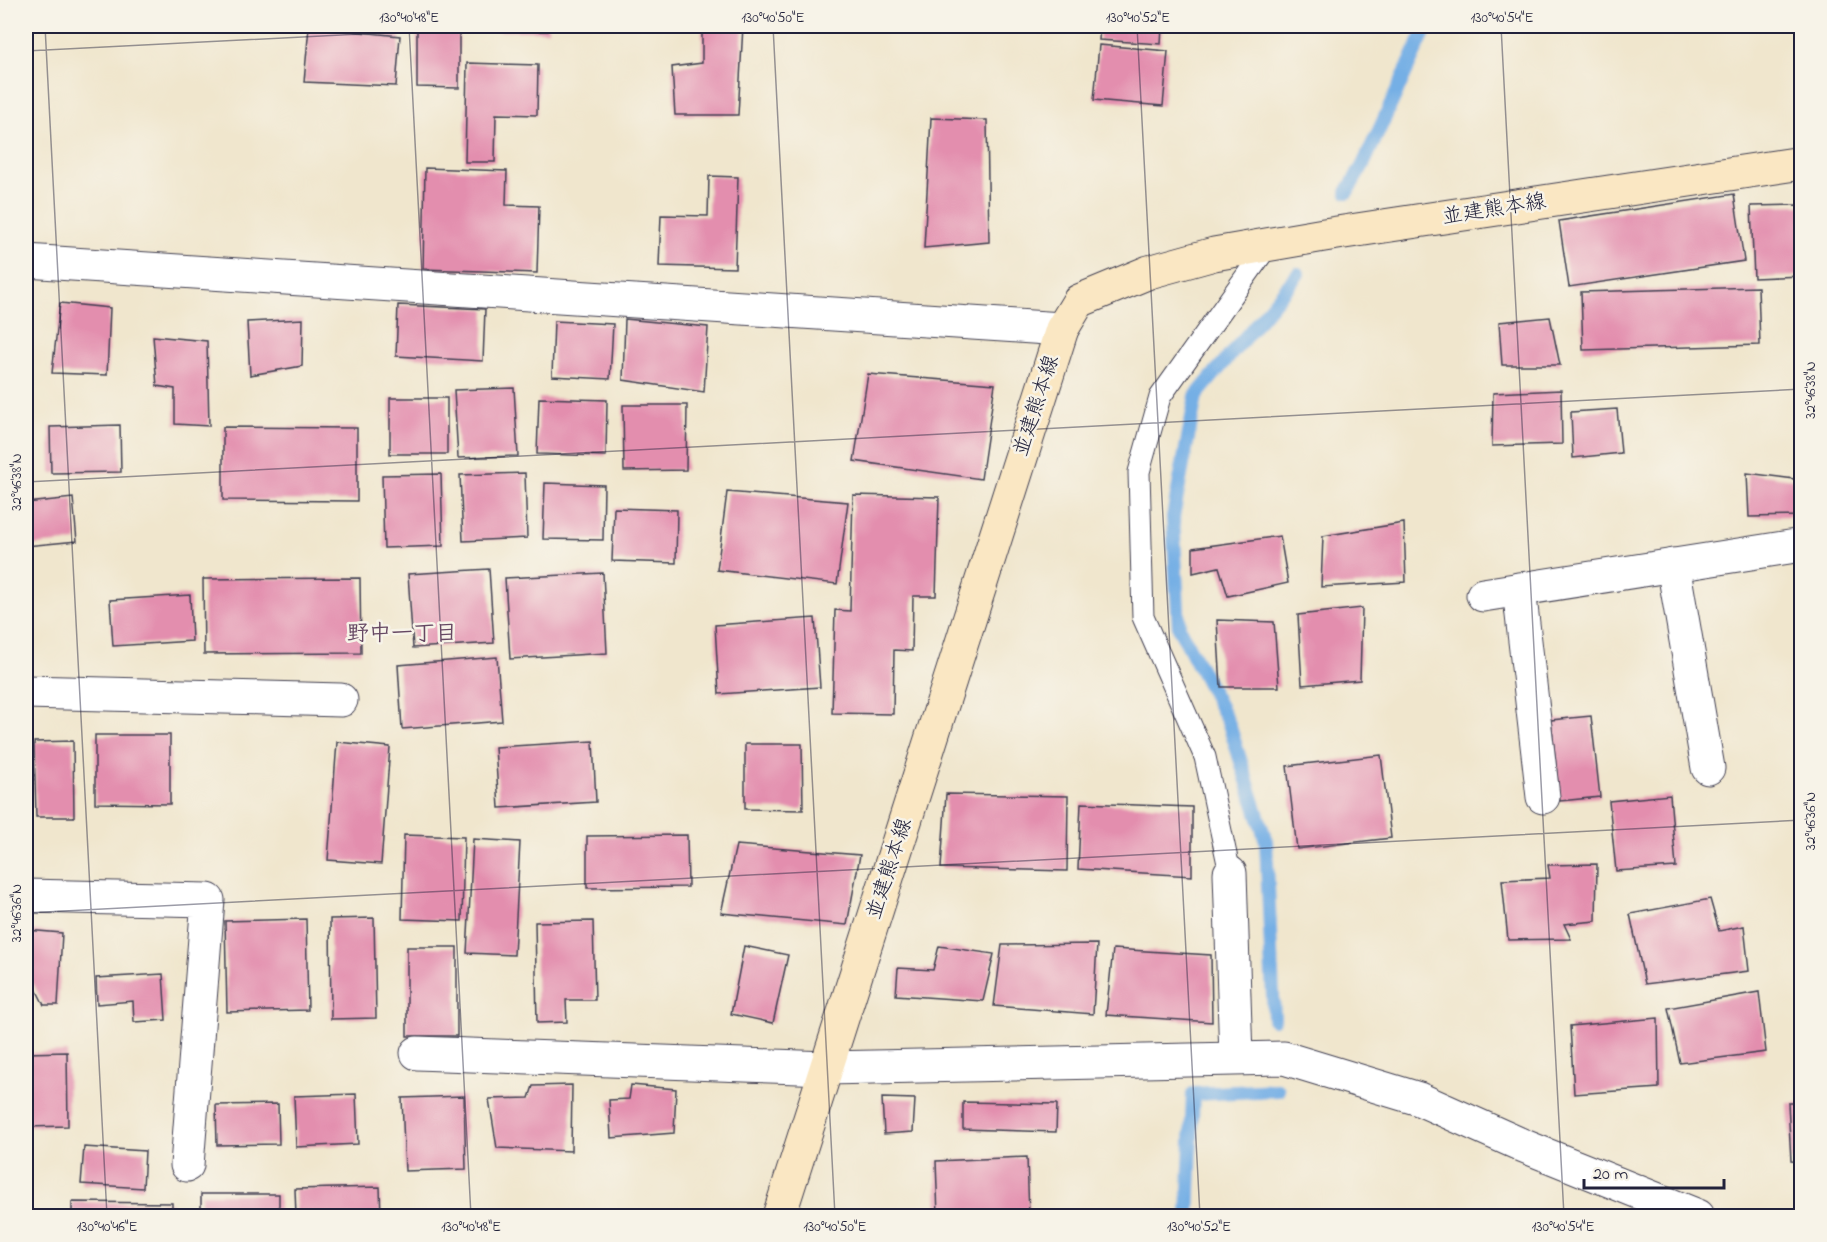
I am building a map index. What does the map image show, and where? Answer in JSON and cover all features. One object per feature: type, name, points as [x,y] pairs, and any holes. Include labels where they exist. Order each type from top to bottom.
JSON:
[{"type":"main road","name":"並建熊本線","points":[[779,1216],[1062,329],[1079,301],[1149,272],[1214,254],[1802,163]]},
{"type":"street","points":[[26,261],[1062,329]]},
{"type":"street","points":[[1483,595],[1802,545]]},
{"type":"street","points":[[1673,565],[1708,768]]},
{"type":"street","points":[[1519,589],[1543,797]]},
{"type":"street","points":[[26,692],[341,700]]},
{"type":"street","points":[[1230,873],[1236,1058]]},
{"type":"street","points":[[26,896],[208,900],[187,1165]]},
{"type":"street","points":[[417,1053],[826,1068],[1284,1058],[1419,1099],[1524,1146],[1698,1216]]},
{"type":"lane","points":[[1230,873],[1205,758],[1143,617],[1139,472],[1160,398],[1269,244]]},
{"type":"building","points":[[417,26],[459,26],[459,88],[417,87]]},
{"type":"building","points":[[476,26],[548,26],[548,31],[476,31]]},
{"type":"building","points":[[702,26],[743,26],[738,115],[675,115],[672,67],[702,63]]},
{"type":"building","points":[[1100,26],[1162,26],[1161,44],[1099,40]]},
{"type":"building","points":[[309,27],[400,36],[396,86],[304,82]]},
{"type":"building","points":[[1099,45],[1168,51],[1163,106],[1094,100]]},
{"type":"building","points":[[467,63],[538,65],[537,115],[496,114],[495,162],[465,162]]},
{"type":"building","points":[[931,118],[987,120],[989,242],[924,248]]},
{"type":"building","points":[[425,168],[507,171],[506,205],[539,206],[537,273],[423,269]]},
{"type":"building","points":[[709,176],[738,177],[735,268],[659,266],[661,215],[708,216]]},
{"type":"building","points":[[1734,194],[1744,261],[1569,287],[1559,221]]},
{"type":"building","points":[[1802,205],[1802,276],[1754,278],[1751,206]]},
{"type":"building","points":[[26,271],[32,271],[32,316],[26,316]]},
{"type":"building","points":[[1758,287],[1760,345],[1583,350],[1581,292]]},
{"type":"building","points":[[60,303],[110,308],[107,375],[52,373]]},
{"type":"building","points":[[398,305],[485,309],[483,361],[396,356]]},
{"type":"building","points":[[1550,317],[1560,365],[1502,365],[1499,322]]},
{"type":"building","points":[[303,319],[302,366],[250,375],[247,322]]},
{"type":"building","points":[[625,319],[708,327],[704,392],[623,380]]},
{"type":"building","points":[[554,321],[613,324],[610,379],[552,376]]},
{"type":"building","points":[[153,336],[207,341],[209,426],[175,424],[175,389],[157,386]]},
{"type":"building","points":[[868,374],[995,384],[981,479],[854,461]]},
{"type":"building","points":[[514,388],[518,456],[458,458],[454,390]]},
{"type":"building","points":[[1561,390],[1562,444],[1492,446],[1493,393]]},
{"type":"building","points":[[390,398],[447,398],[447,454],[390,454]]},
{"type":"building","points":[[539,398],[607,400],[606,456],[537,454]]},
{"type":"building","points":[[623,405],[687,405],[686,470],[624,471]]},
{"type":"building","points":[[1617,409],[1621,453],[1573,458],[1571,412]]},
{"type":"building","points":[[120,425],[121,472],[51,473],[50,427]]},
{"type":"building","points":[[223,427],[357,428],[357,501],[223,500]]},
{"type":"building","points":[[525,473],[527,538],[463,541],[460,475]]},
{"type":"building","points":[[1747,473],[1802,480],[1802,516],[1749,517]]},
{"type":"building","points":[[441,474],[443,546],[384,548],[382,475]]},
{"type":"building","points":[[545,483],[604,485],[603,540],[543,539]]},
{"type":"building","points":[[727,492],[848,502],[837,584],[717,570]]},
{"type":"building","points":[[853,495],[939,497],[936,596],[913,596],[912,651],[894,650],[893,714],[832,713],[835,610],[850,611]]},
{"type":"building","points":[[73,498],[77,541],[26,546],[26,503]]},
{"type":"building","points":[[614,508],[677,510],[676,563],[612,561]]},
{"type":"building","points":[[1404,523],[1406,582],[1321,587],[1323,536]]},
{"type":"building","points":[[1280,536],[1288,583],[1228,596],[1219,567],[1193,573],[1193,548]]},
{"type":"building","points":[[489,569],[494,643],[413,648],[408,574]]},
{"type":"building","points":[[603,573],[607,653],[510,659],[505,578]]},
{"type":"building","points":[[360,578],[361,653],[204,654],[203,579]]},
{"type":"building","points":[[190,595],[192,641],[113,646],[110,600]]},
{"type":"building","points":[[1362,608],[1360,680],[1302,685],[1298,615]]},
{"type":"building","points":[[815,618],[820,687],[719,694],[715,625]]},
{"type":"building","points":[[1217,620],[1274,622],[1279,687],[1221,687]]},
{"type":"building","points":[[497,657],[502,721],[402,729],[398,665]]},
{"type":"building","points":[[1591,716],[1600,797],[1560,801],[1551,720]]},
{"type":"building","points":[[95,735],[170,735],[170,804],[95,803]]},
{"type":"building","points":[[73,741],[74,817],[36,817],[34,742]]},
{"type":"building","points":[[593,741],[596,802],[499,808],[495,747]]},
{"type":"building","points":[[337,742],[390,747],[381,864],[328,860]]},
{"type":"building","points":[[745,744],[802,744],[803,810],[745,809]]},
{"type":"building","points":[[1381,755],[1391,838],[1297,849],[1287,766]]},
{"type":"building","points":[[946,794],[1068,796],[1067,871],[941,868]]},
{"type":"building","points":[[1670,795],[1676,867],[1616,871],[1609,801]]},
{"type":"building","points":[[1081,803],[1192,807],[1192,876],[1078,869]]},
{"type":"building","points":[[404,835],[464,837],[462,921],[402,919]]},
{"type":"building","points":[[687,835],[688,887],[587,888],[587,836]]},
{"type":"building","points":[[473,839],[520,842],[514,955],[467,953]]},
{"type":"building","points":[[736,845],[860,855],[847,925],[721,913]]},
{"type":"building","points":[[1597,864],[1596,921],[1564,924],[1571,939],[1508,940],[1502,880],[1550,878],[1548,865]]},
{"type":"building","points":[[1710,899],[1719,931],[1744,926],[1749,971],[1645,984],[1630,914]]},
{"type":"building","points":[[374,918],[376,1018],[331,1019],[330,919]]},
{"type":"building","points":[[306,919],[308,1010],[227,1012],[225,921]]},
{"type":"building","points":[[593,921],[595,1000],[566,1000],[567,1022],[537,1023],[535,922]]},
{"type":"building","points":[[26,930],[62,933],[58,1005],[44,1005],[34,985],[26,980]]},
{"type":"building","points":[[1097,944],[1093,1014],[994,1006],[1002,945]]},
{"type":"building","points":[[744,946],[788,955],[773,1023],[731,1014]]},
{"type":"building","points":[[939,946],[994,954],[983,1001],[896,995],[898,968],[933,970]]},
{"type":"building","points":[[407,947],[457,947],[457,1036],[407,1036]]},
{"type":"building","points":[[1113,949],[1211,955],[1212,1022],[1106,1015]]},
{"type":"building","points":[[163,974],[166,1020],[134,1022],[133,1001],[97,1004],[96,978]]},
{"type":"building","points":[[1759,992],[1766,1052],[1680,1063],[1668,1008]]},
{"type":"building","points":[[1658,1018],[1659,1088],[1574,1094],[1570,1026]]},
{"type":"building","points":[[67,1052],[68,1126],[26,1127],[26,1053]]},
{"type":"building","points":[[572,1085],[571,1151],[497,1148],[489,1099],[529,1098],[533,1086]]},
{"type":"building","points":[[631,1085],[676,1089],[674,1133],[611,1138],[609,1100],[629,1099]]},
{"type":"building","points":[[356,1094],[358,1144],[296,1147],[294,1096]]},
{"type":"building","points":[[464,1096],[466,1169],[405,1171],[402,1098]]},
{"type":"building","points":[[882,1098],[915,1099],[913,1132],[884,1134]]},
{"type":"building","points":[[963,1102],[1057,1104],[1056,1132],[963,1129]]},
{"type":"building","points":[[1788,1103],[1802,1103],[1802,1162],[1791,1161]]},
{"type":"building","points":[[278,1104],[279,1144],[217,1145],[216,1105]]},
{"type":"building","points":[[84,1147],[145,1151],[143,1188],[81,1184]]},
{"type":"building","points":[[1027,1157],[1029,1216],[938,1216],[936,1161]]},
{"type":"building","points":[[380,1187],[381,1216],[296,1216],[295,1189]]},
{"type":"building","points":[[201,1194],[279,1194],[279,1216],[201,1216]]},
{"type":"building","points":[[72,1202],[172,1203],[172,1216],[72,1216]]},
{"type":"waterway","points":[[1347,192],[1363,165],[1427,26]]},
{"type":"waterway","points":[[1274,1019],[1266,841],[1229,724],[1179,628],[1173,517],[1196,396],[1298,274]]},
{"type":"waterway","points":[[1188,1216],[1193,1094],[1278,1090]]},
{"type":"district","name":"野中一丁目","points":[[402,635]]}]
